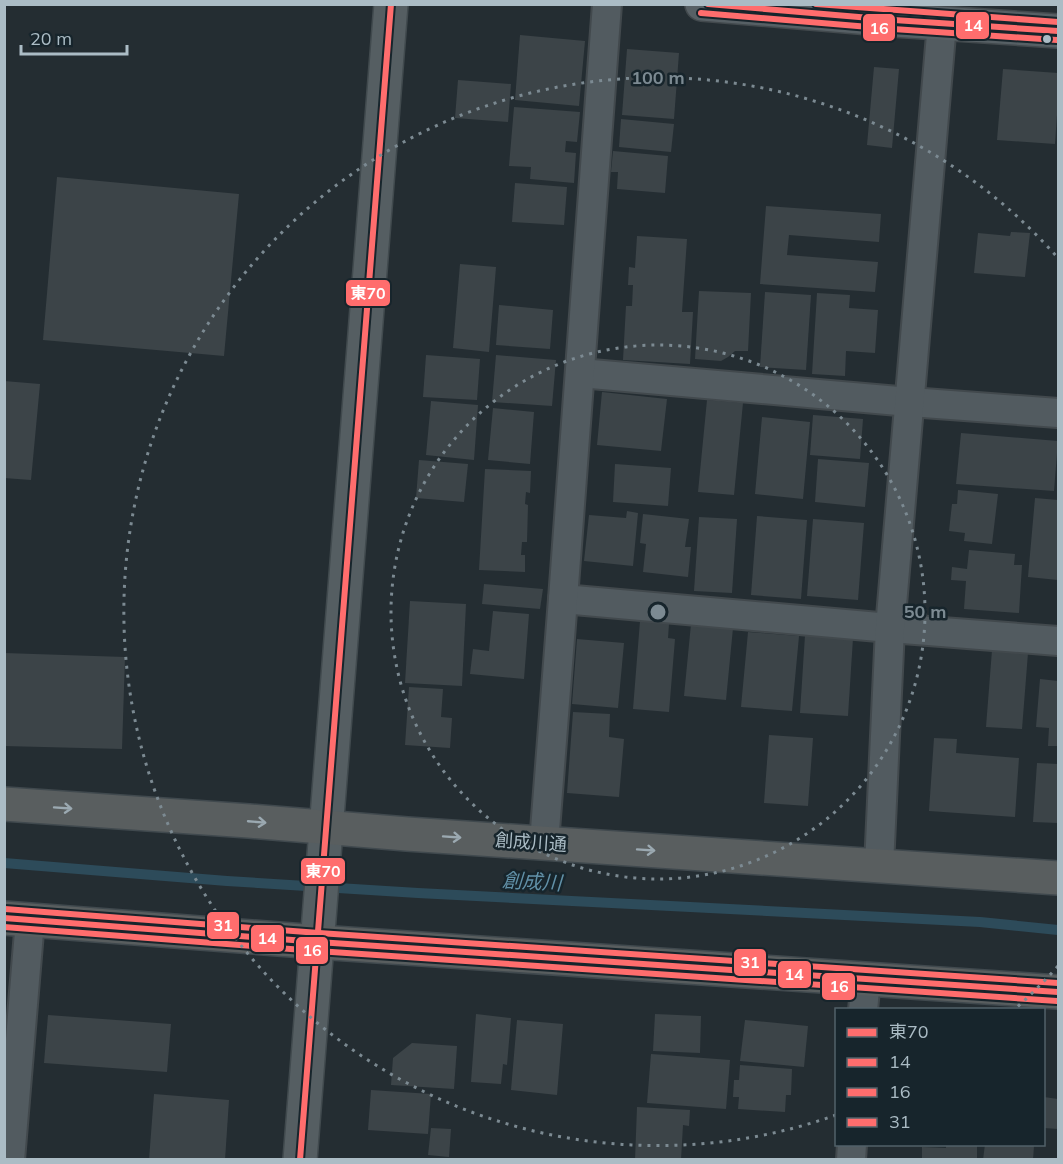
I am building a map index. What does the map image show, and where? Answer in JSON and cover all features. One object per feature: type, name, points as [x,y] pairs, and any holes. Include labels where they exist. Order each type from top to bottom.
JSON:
[{"type":"highway","name":"創成川通","points":[[4,804],[326,842],[543,843],[1059,878]]},
{"type":"highway","points":[[17,919],[319,930],[865,994],[1059,992]]},
{"type":"main road","points":[[300,1160],[392,4]]},
{"type":"street","points":[[543,843],[607,4]]},
{"type":"street","points":[[702,4],[895,12],[942,23],[1059,31]]},
{"type":"street","points":[[879,866],[890,628],[942,23]]},
{"type":"street","points":[[580,373],[1059,413]]},
{"type":"street","points":[[563,599],[1059,641]]},
{"type":"street","points":[[10,1160],[17,919]]},
{"type":"building","points":[[520,35],[585,41],[579,106],[515,100]]},
{"type":"building","points":[[627,49],[679,53],[674,119],[622,115]]},
{"type":"building","points":[[874,67],[899,69],[892,148],[867,145]]},
{"type":"building","points":[[1003,69],[1058,73],[1055,144],[997,140]]},
{"type":"building","points":[[458,80],[511,84],[508,122],[455,118]]},
{"type":"building","points":[[514,107],[580,112],[577,142],[566,141],[565,152],[576,153],[574,183],[530,179],[531,167],[509,166]]},
{"type":"building","points":[[621,119],[674,124],[671,152],[619,147]]},
{"type":"building","points":[[613,151],[668,156],[665,193],[617,189],[618,172],[611,172]]},
{"type":"building","points":[[57,177],[239,194],[224,356],[43,340]]},
{"type":"building","points":[[515,183],[567,187],[564,225],[512,222]]},
{"type":"building","points":[[766,206],[881,214],[879,242],[789,235],[787,255],[878,262],[875,292],[760,284]]},
{"type":"building","points":[[1011,232],[1030,233],[1025,277],[974,273],[978,233],[1010,236]]},
{"type":"building","points":[[637,236],[687,239],[682,312],[693,312],[690,364],[623,360],[626,306],[632,306],[633,285],[628,285],[629,267],[635,268]]},
{"type":"building","points":[[460,264],[496,267],[489,352],[453,348]]},
{"type":"building","points":[[699,291],[751,293],[748,351],[735,351],[721,361],[695,359]]},
{"type":"building","points":[[765,292],[811,295],[806,370],[760,367]]},
{"type":"building","points":[[817,293],[850,295],[849,308],[878,310],[875,353],[846,351],[845,376],[812,374]]},
{"type":"building","points":[[499,305],[553,310],[550,349],[496,345]]},
{"type":"building","points":[[426,355],[480,359],[477,400],[423,397]]},
{"type":"building","points":[[496,355],[556,360],[552,406],[492,402]]},
{"type":"building","points":[[4,381],[40,384],[31,480],[4,478]]},
{"type":"building","points":[[602,392],[667,399],[661,451],[597,445]]},
{"type":"building","points":[[707,400],[743,403],[734,495],[698,492]]},
{"type":"building","points":[[431,401],[478,405],[474,460],[426,455]]},
{"type":"building","points":[[493,408],[534,412],[530,464],[488,460]]},
{"type":"building","points":[[813,415],[863,419],[860,459],[810,455]]},
{"type":"building","points":[[762,417],[810,422],[803,499],[755,494]]},
{"type":"building","points":[[961,433],[1058,441],[1054,491],[956,484]]},
{"type":"building","points":[[818,459],[869,463],[865,507],[815,502]]},
{"type":"building","points":[[419,460],[468,464],[464,502],[416,498]]},
{"type":"building","points":[[615,464],[671,468],[668,506],[613,502]]},
{"type":"building","points":[[485,469],[531,471],[530,493],[526,492],[525,504],[528,505],[527,542],[522,542],[521,555],[525,555],[525,572],[479,570]]},
{"type":"building","points":[[958,490],[998,494],[992,544],[964,541],[965,533],[949,531],[952,504],[957,504]]},
{"type":"building","points":[[1035,498],[1058,500],[1058,580],[1028,577]]},
{"type":"building","points":[[627,511],[638,513],[633,566],[584,561],[589,515],[626,518]]},
{"type":"building","points":[[643,514],[689,519],[685,547],[691,547],[688,577],[643,572],[646,544],[640,543]]},
{"type":"building","points":[[757,516],[807,520],[801,599],[751,595]]},
{"type":"building","points":[[699,517],[737,519],[732,593],[694,591]]},
{"type":"building","points":[[813,519],[864,523],[858,600],[807,596]]},
{"type":"building","points":[[969,550],[1015,554],[1014,565],[1022,565],[1019,613],[964,609],[966,581],[951,580],[952,567],[967,569]]},
{"type":"building","points":[[484,584],[543,589],[540,609],[482,604]]},
{"type":"building","points":[[410,601],[466,604],[462,686],[405,683]]},
{"type":"building","points":[[493,611],[529,614],[524,679],[470,674],[473,649],[489,651]]},
{"type":"building","points":[[640,621],[669,624],[668,638],[675,639],[669,712],[633,709]]},
{"type":"building","points":[[691,624],[733,628],[726,700],[684,696]]},
{"type":"building","points":[[748,632],[799,636],[792,711],[741,707]]},
{"type":"building","points":[[805,635],[853,638],[848,716],[800,713]]},
{"type":"building","points":[[577,639],[624,643],[618,708],[572,704]]},
{"type":"building","points":[[992,650],[1028,653],[1022,729],[986,727]]},
{"type":"building","points":[[4,653],[125,657],[122,749],[4,746]]},
{"type":"building","points":[[1040,679],[1058,681],[1058,746],[1048,746],[1049,728],[1036,727]]},
{"type":"building","points":[[409,687],[443,689],[441,717],[452,718],[450,748],[405,745]]},
{"type":"building","points":[[573,712],[610,714],[609,737],[624,739],[619,797],[567,793]]},
{"type":"building","points":[[769,735],[813,738],[808,806],[764,803]]},
{"type":"building","points":[[934,738],[957,739],[956,753],[1019,758],[1015,817],[929,811]]},
{"type":"building","points":[[1037,763],[1058,764],[1058,823],[1033,822]]},
{"type":"building","points":[[476,1014],[511,1018],[507,1065],[503,1064],[501,1084],[471,1082]]},
{"type":"building","points":[[655,1014],[701,1016],[700,1053],[653,1051]]},
{"type":"building","points":[[48,1015],[171,1024],[167,1072],[44,1063]]},
{"type":"building","points":[[517,1020],[563,1024],[557,1095],[511,1090]]},
{"type":"building","points":[[745,1020],[808,1026],[804,1067],[740,1061]]},
{"type":"building","points":[[412,1043],[457,1046],[454,1089],[391,1085],[393,1058]]},
{"type":"building","points":[[651,1054],[730,1060],[726,1109],[647,1103]]},
{"type":"building","points":[[740,1065],[792,1069],[791,1095],[786,1095],[785,1112],[738,1109],[739,1097],[733,1097],[734,1080],[739,1080]]},
{"type":"building","points":[[371,1090],[431,1094],[428,1134],[368,1130]]},
{"type":"building","points":[[154,1094],[229,1100],[225,1160],[149,1160]]},
{"type":"building","points":[[1045,1097],[1058,1099],[1058,1129],[1045,1128]]},
{"type":"building","points":[[637,1107],[690,1110],[689,1126],[683,1125],[681,1160],[635,1160]]},
{"type":"building","points":[[431,1128],[451,1129],[449,1157],[428,1155]]},
{"type":"building","points":[[946,1146],[977,1146],[977,1160],[922,1160],[922,1147],[946,1148]]},
{"type":"building","points":[[985,1146],[1034,1146],[1033,1160],[983,1160]]},
{"type":"waterway","name":"創成川","points":[[4,863],[227,881],[980,922],[1058,930]]},
{"type":"transit line","name":"東70","points":[[300,1160],[391,4]]},
{"type":"transit line","name":"14","points":[[708,4],[1058,31]]},
{"type":"transit line","name":"31","points":[[816,4],[1058,22]]},
{"type":"transit line","name":"16","points":[[701,13],[1057,40]]},
{"type":"transit line","name":"31","points":[[5,909],[319,933],[1058,983]]},
{"type":"transit line","name":"14","points":[[4,918],[318,942],[1058,992]]},
{"type":"transit line","name":"16","points":[[4,927],[317,951],[1057,1001]]}]
